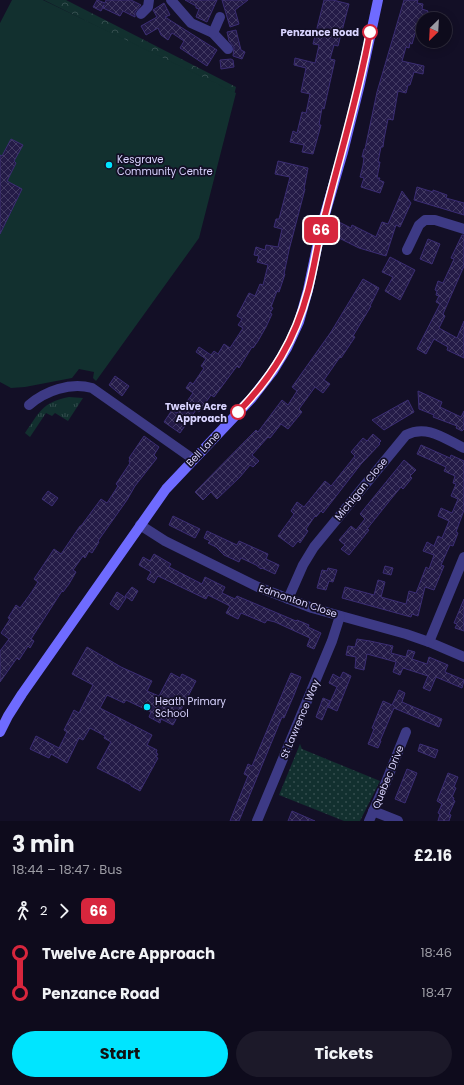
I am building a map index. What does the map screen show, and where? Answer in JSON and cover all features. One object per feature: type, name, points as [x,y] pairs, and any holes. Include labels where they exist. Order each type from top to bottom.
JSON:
[{"type":"street","points":[[141,14],[148,7],[149,0]]},
{"type":"street","points":[[171,0],[191,23],[213,33],[228,49]]},
{"type":"street","name":"Bell Lane","points":[[0,732],[10,712],[22,694],[166,489],[263,384],[281,359],[299,322],[308,290],[323,222],[360,84],[378,0]]},
{"type":"street","points":[[213,33],[220,17]]},
{"type":"street","points":[[407,250],[419,225],[425,220],[435,220],[464,229]]},
{"type":"street","points":[[29,405],[42,395],[51,391],[84,386],[92,388],[193,459]]},
{"type":"street","name":"Michigan Close","points":[[288,599],[303,565],[314,547],[406,435],[412,432],[425,430],[464,448]]},
{"type":"street","name":"Edmonton Close","points":[[140,525],[165,541],[258,587],[312,608],[429,642],[464,657]]},
{"type":"street","points":[[429,642],[464,556]]},
{"type":"street","name":"St Lawrence Way","points":[[257,821],[332,641],[340,616]]},
{"type":"street","name":"Quebec Drive","points":[[369,821],[406,732]]},
{"type":"street","points":[[373,811],[398,821]]},
{"type":"green space","name":"Kesgrave Community Centre","points":[[12,0],[43,0],[236,93],[199,238],[96,381],[93,378],[94,372],[79,369],[72,378],[25,387],[11,388],[0,382],[0,23]]},
{"type":"green space","points":[[44,0],[66,0],[236,87],[234,95]]},
{"type":"green space","points":[[69,397],[83,398],[68,421],[55,413],[52,416],[46,413],[30,437],[25,433],[42,409],[53,402]]},
{"type":"green space","points":[[300,744],[302,749],[380,781],[360,821],[344,821],[279,795]]},
{"type":"building","points":[[97,0],[105,3],[106,0],[131,0],[141,5],[135,12],[135,17],[123,11],[120,16],[103,8],[104,5],[101,11],[93,7]]},
{"type":"building","points":[[185,0],[217,0],[207,22],[196,17],[199,9]]},
{"type":"building","points":[[222,0],[248,0],[235,10],[239,24],[230,27]]},
{"type":"building","points":[[324,0],[333,0],[349,4],[338,46],[334,45],[330,59],[335,60],[324,109],[322,108],[319,125],[321,125],[313,154],[302,152],[304,145],[290,142],[293,131],[297,133],[302,112],[306,113],[310,94],[301,92],[306,68],[294,65],[295,58],[315,63],[319,45],[313,44]]},
{"type":"building","points":[[404,0],[418,0],[417,3],[423,4],[422,9],[428,12],[416,12],[416,31],[412,44],[410,43],[409,48],[406,47],[402,61],[424,66],[423,74],[414,72],[406,93],[398,91],[393,120],[388,119],[383,147],[381,147],[378,162],[380,162],[377,178],[380,178],[379,180],[384,182],[380,193],[361,187],[364,178],[360,177],[364,157],[362,157],[377,92]]},
{"type":"building","points":[[164,3],[170,15],[165,17],[217,50],[207,66],[180,48],[184,41],[172,33],[168,40],[161,35],[158,28],[146,35],[141,26],[157,17],[153,10]]},
{"type":"building","points":[[236,30],[241,50],[245,52],[242,59],[233,56],[234,47],[229,41],[227,32]]},
{"type":"building","points":[[220,60],[233,60],[234,67],[221,69]]},
{"type":"building","points":[[11,139],[23,145],[14,161],[16,163],[7,181],[22,189],[0,234],[0,155],[2,156]]},
{"type":"building","points":[[278,161],[308,168],[305,189],[289,250],[285,274],[279,292],[277,291],[271,307],[273,308],[270,313],[272,314],[258,341],[253,348],[252,347],[239,368],[237,366],[214,397],[211,395],[199,412],[196,410],[180,433],[164,422],[172,410],[177,413],[182,406],[183,407],[193,393],[186,388],[190,382],[193,384],[204,368],[201,366],[206,359],[196,352],[199,347],[211,355],[214,351],[218,354],[224,344],[230,348],[243,328],[238,325],[242,319],[237,316],[249,293],[255,296],[260,284],[263,285],[268,265],[257,262],[259,256],[254,255],[256,247],[265,250],[266,245],[278,247],[282,229],[274,227],[276,219],[279,219],[290,177],[275,174]]},
{"type":"building","points":[[417,187],[433,192],[433,190],[447,195],[446,198],[464,203],[464,215],[414,200]]},
{"type":"building","points":[[402,191],[411,203],[400,227],[396,225],[386,256],[359,248],[339,238],[340,236],[330,231],[335,220],[351,228],[352,225],[376,237],[382,222],[388,224]]},
{"type":"building","points":[[462,235],[464,235],[464,266],[443,314],[445,316],[439,328],[457,338],[464,321],[464,358],[447,350],[448,347],[434,339],[426,354],[417,349],[440,304],[436,302],[439,296],[436,295],[437,291],[435,290],[438,281],[443,283],[454,259],[451,258]]},
{"type":"building","points":[[428,239],[440,244],[432,264],[420,259]]},
{"type":"building","points":[[390,257],[415,270],[400,300],[385,291],[393,277],[382,272]]},
{"type":"building","points":[[363,279],[379,288],[371,306],[353,336],[355,337],[324,380],[330,384],[323,393],[315,387],[299,409],[302,412],[288,429],[281,424],[270,438],[268,437],[252,455],[259,461],[253,467],[250,465],[217,499],[211,492],[203,500],[195,492],[256,430],[258,432],[282,400],[288,405],[297,391],[292,387],[331,332]]},
{"type":"building","points":[[115,376],[129,386],[122,396],[109,385]]},
{"type":"building","points":[[418,391],[442,402],[440,407],[461,417],[464,411],[464,429],[462,431],[456,428],[457,426],[433,417],[434,415],[419,409]]},
{"type":"building","points":[[408,400],[414,412],[384,430],[372,420]]},
{"type":"building","points":[[373,434],[381,441],[379,443],[380,444],[361,464],[323,513],[321,511],[316,517],[315,516],[306,529],[308,531],[300,543],[298,541],[293,547],[278,536],[294,514],[291,511],[297,502],[304,507],[325,481],[331,486],[355,456],[351,452],[363,438],[367,441]]},
{"type":"building","points":[[144,436],[159,447],[154,455],[157,458],[135,486],[98,541],[99,542],[92,553],[89,551],[85,558],[83,556],[73,570],[76,572],[31,639],[34,641],[30,648],[28,646],[19,660],[17,658],[0,682],[0,651],[9,639],[1,633],[10,619],[8,618],[16,605],[20,608],[31,593],[38,582],[34,579],[54,549],[61,554],[101,499],[107,503],[118,486],[116,484],[130,463],[129,458]]},
{"type":"building","points":[[421,445],[450,458],[451,455],[464,461],[464,510],[456,532],[458,533],[453,546],[450,545],[441,565],[444,566],[434,590],[425,587],[418,616],[412,614],[411,617],[342,598],[345,587],[374,595],[378,580],[385,582],[381,597],[406,604],[409,591],[416,593],[426,567],[429,569],[434,555],[423,551],[427,542],[434,546],[438,536],[442,538],[449,521],[438,516],[441,508],[452,513],[458,499],[451,496],[456,484],[453,483],[455,476],[444,471],[446,467],[417,454]]},
{"type":"building","points":[[404,460],[416,470],[410,476],[412,478],[403,489],[401,487],[391,499],[349,555],[341,549],[345,545],[339,540],[351,526],[356,530],[365,519],[360,514]]},
{"type":"building","points":[[48,491],[58,498],[52,506],[42,499]]},
{"type":"building","points":[[173,516],[200,529],[195,538],[169,525]]},
{"type":"building","points":[[207,531],[237,545],[239,541],[268,554],[266,559],[279,565],[275,574],[262,568],[261,569],[241,558],[239,562],[224,555],[216,547],[208,543],[210,541],[204,538]]},
{"type":"building","points":[[154,554],[171,564],[169,567],[202,584],[205,577],[225,587],[222,593],[235,599],[237,596],[309,625],[308,627],[321,633],[314,649],[307,646],[310,638],[275,622],[267,620],[265,623],[241,613],[238,619],[226,613],[230,606],[208,595],[206,599],[158,576],[154,583],[147,579],[151,572],[139,565],[143,557],[150,561]]},
{"type":"building","points":[[385,566],[393,568],[391,575],[383,573]]},
{"type":"building","points":[[328,568],[337,570],[333,582],[329,581],[326,590],[317,588],[322,570],[327,571]]},
{"type":"building","points":[[132,587],[138,591],[132,601],[125,596]]},
{"type":"building","points":[[117,592],[126,598],[118,610],[110,604]]},
{"type":"building","points":[[464,599],[464,631],[455,628],[457,624],[454,623]]},
{"type":"building","points":[[357,639],[393,646],[391,653],[406,657],[408,650],[415,652],[412,659],[427,664],[429,657],[448,665],[445,672],[464,680],[462,688],[436,677],[430,691],[423,688],[428,676],[403,668],[400,675],[393,672],[396,662],[367,654],[364,670],[355,668],[356,657],[346,655],[348,646],[355,647]]},
{"type":"building","points":[[87,647],[121,667],[152,681],[147,691],[159,696],[171,673],[180,678],[182,674],[196,681],[173,725],[161,719],[160,723],[149,717],[151,712],[126,700],[124,703],[107,695],[100,708],[152,735],[147,745],[157,750],[156,753],[158,754],[156,757],[158,758],[140,791],[97,768],[111,742],[104,738],[105,736],[90,728],[83,740],[79,738],[67,763],[51,754],[49,758],[30,749],[36,736],[59,748],[67,732],[64,730],[74,710],[79,713],[93,685],[72,674]]},
{"type":"building","points":[[343,672],[351,676],[337,711],[328,707],[337,687],[329,683],[333,674],[340,678]]},
{"type":"building","points":[[291,673],[301,677],[294,695],[284,718],[282,717],[239,821],[230,821],[248,776],[244,774],[248,764],[252,766]]},
{"type":"building","points":[[399,690],[405,693],[402,702],[442,719],[439,727],[394,708],[378,748],[368,744],[374,729],[372,728],[383,701],[392,705]]},
{"type":"building","points":[[323,698],[330,701],[322,720],[316,717]]},
{"type":"building","points":[[420,744],[438,750],[435,758],[418,751]]},
{"type":"building","points":[[407,769],[417,773],[405,803],[395,799]]},
{"type":"building","points":[[448,773],[458,777],[454,787],[456,788],[452,797],[455,801],[449,814],[451,815],[449,821],[438,821],[440,814],[438,813],[442,804],[437,801]]},
{"type":"building","points":[[292,811],[315,821],[288,821]]},
{"type":"bus line","name":"66","points":[[238,412],[252,398],[273,371],[287,348],[299,322],[308,290],[321,228],[343,152],[360,84],[370,32]]},
{"type":"place","name":"Penzance Road","points":[[370,32]]},
{"type":"place","name":"Kesgrave Community Centre","points":[[109,165]]},
{"type":"place","name":"Twelve Acre Approach","points":[[238,412]]},
{"type":"place","name":"Heath Primary School","points":[[147,707]]}]
